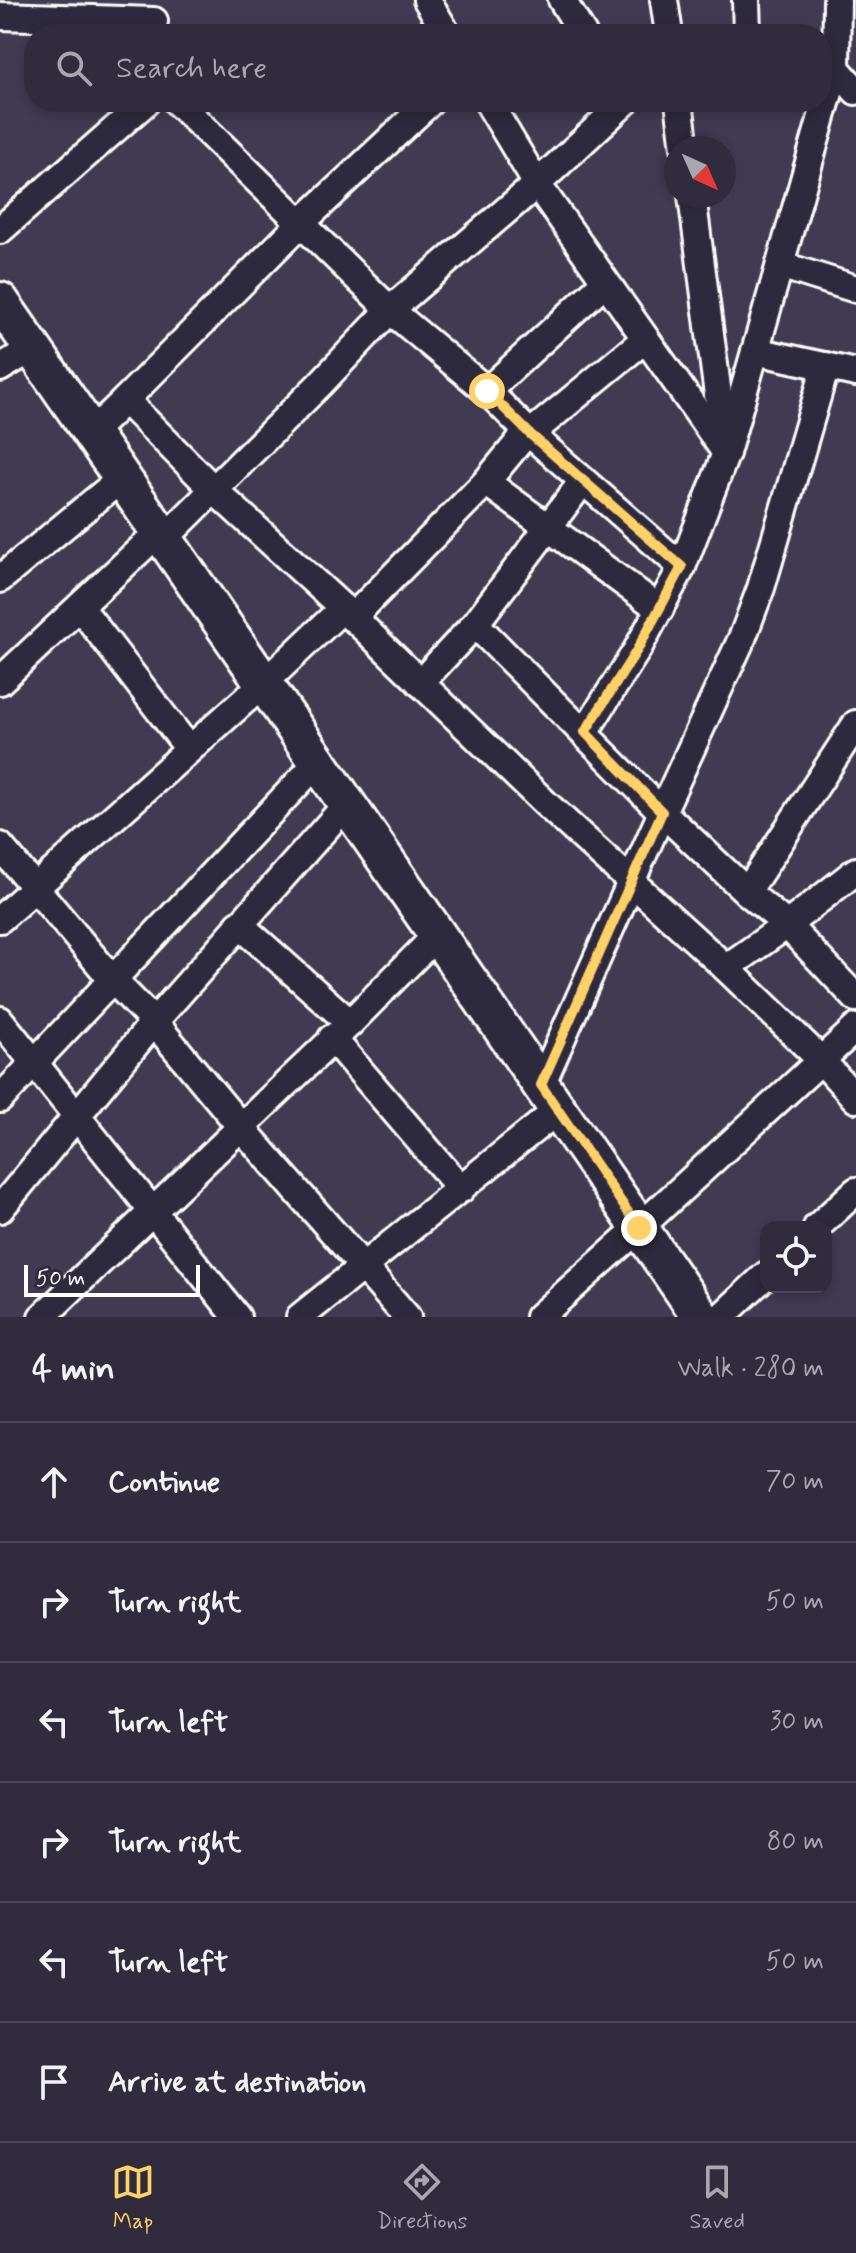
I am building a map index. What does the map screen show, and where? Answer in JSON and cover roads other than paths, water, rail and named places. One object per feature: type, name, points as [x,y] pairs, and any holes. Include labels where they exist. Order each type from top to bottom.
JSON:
[{"type":"street","points":[[427,0],[441,24]]},
{"type":"street","points":[[562,0],[577,24]]},
{"type":"street","points":[[664,0],[668,24]]},
{"type":"street","points":[[746,0],[747,24]]},
{"type":"street","points":[[832,41],[837,0]]},
{"type":"street","points":[[0,16],[155,18]]},
{"type":"street","points":[[832,69],[856,91]]},
{"type":"street","points":[[0,230],[135,112]]},
{"type":"street","points":[[187,112],[390,310],[487,391],[529,433],[682,567]]},
{"type":"street","points":[[91,433],[301,223],[419,112]]},
{"type":"street","points":[[494,112],[537,184],[726,453]]},
{"type":"street","points":[[0,681],[214,490],[390,310],[537,184],[613,112]]},
{"type":"street","points":[[680,112],[683,136]]},
{"type":"street","points":[[585,732],[637,650],[682,567],[726,453],[780,265],[818,112]]},
{"type":"street","points":[[694,208],[726,453]]},
{"type":"street","points":[[780,265],[856,289]]},
{"type":"street","points":[[487,391],[605,282]]},
{"type":"street","points":[[0,301],[701,1317]]},
{"type":"street","points":[[0,919],[189,749],[347,613],[486,482],[529,433],[645,339]]},
{"type":"street","points":[[0,368],[33,348]]},
{"type":"street","points":[[755,351],[856,373]]},
{"type":"street","points":[[300,1317],[461,1189],[550,1098],[631,881],[743,636],[761,588],[826,366]]},
{"type":"street","points":[[125,400],[214,490],[545,803],[726,968],[821,1060],[856,1099]]},
{"type":"street","points":[[2,574],[122,478]]},
{"type":"street","points":[[420,683],[475,624],[583,481]]},
{"type":"street","points":[[486,482],[660,609]]},
{"type":"street","points":[[80,607],[189,749]]},
{"type":"street","points":[[475,624],[662,812],[787,925],[856,998]]},
{"type":"street","points":[[747,892],[856,724]]},
{"type":"street","points":[[0,1099],[318,762]]},
{"type":"street","points":[[0,1209],[154,1022],[347,804]]},
{"type":"street","points":[[0,846],[407,1317]]},
{"type":"street","points":[[726,968],[856,871]]},
{"type":"street","points":[[239,924],[341,1030],[461,1189]]},
{"type":"street","points":[[42,1317],[437,935]]},
{"type":"street","points":[[0,1020],[237,1317]]},
{"type":"street","points":[[539,1317],[856,1028]]},
{"type":"street","points":[[824,1221],[856,1191]]},
{"type":"street","points":[[721,1317],[760,1281]]}]
